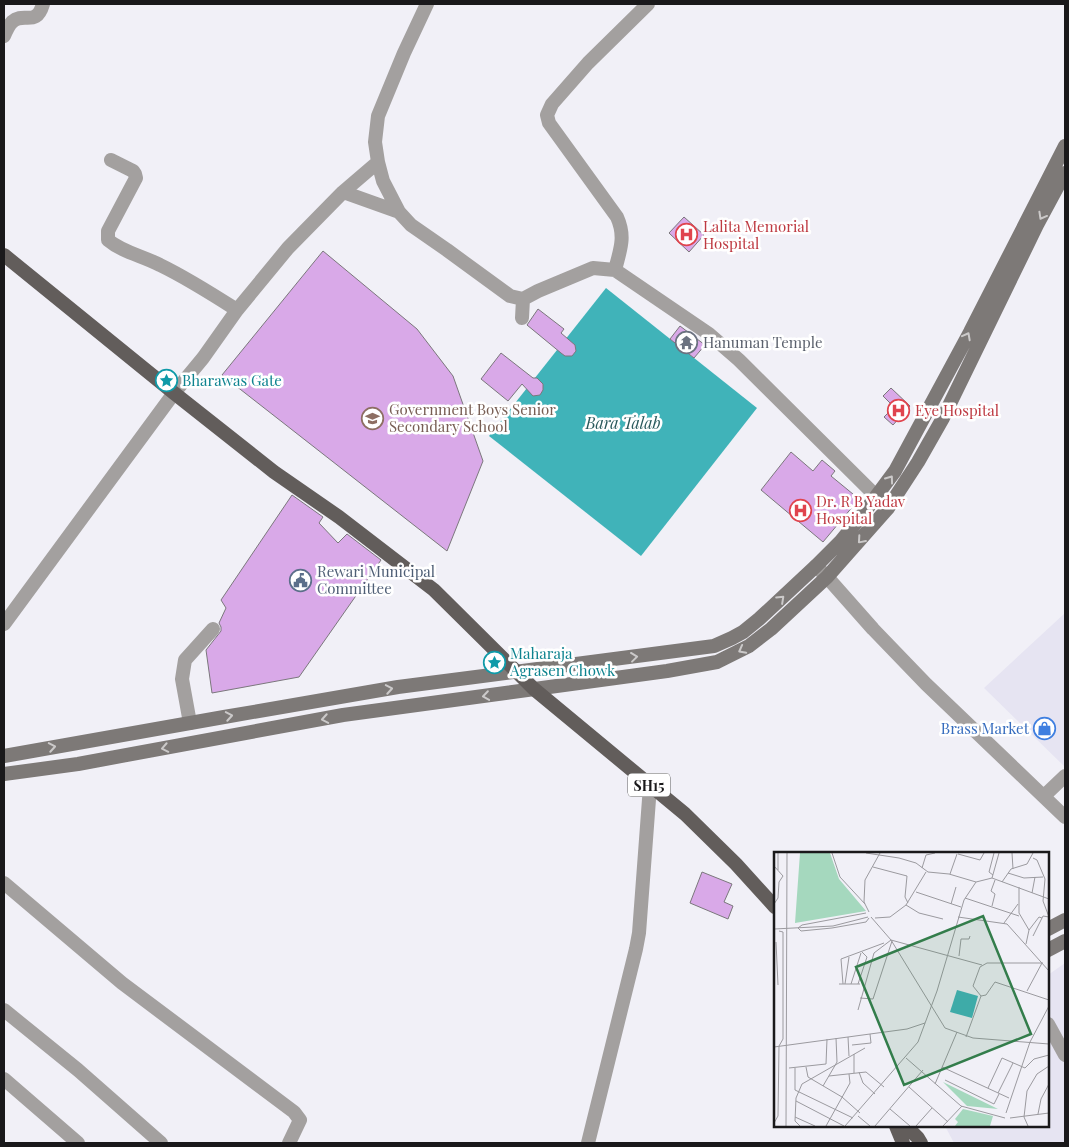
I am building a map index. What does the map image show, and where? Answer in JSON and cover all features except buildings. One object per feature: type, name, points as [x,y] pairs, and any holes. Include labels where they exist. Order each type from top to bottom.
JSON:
[{"type":"main road","points":[[4,756],[398,687],[714,646],[732,638],[759,619],[841,541],[896,471],[970,332],[1065,146]]},
{"type":"main road","points":[[4,774],[78,764],[343,715],[667,671],[717,662],[749,646],[827,577],[888,508],[918,462],[943,418],[1037,225],[1065,174]]},
{"type":"main road","points":[[4,254],[274,472],[339,517],[434,590],[517,671]]},
{"type":"main road","name":"SH15","points":[[517,671],[534,689],[690,820],[736,864],[774,906]]},
{"type":"main road","points":[[1049,928],[1065,920]]},
{"type":"main road","points":[[1049,949],[1065,941]]},
{"type":"main road","points":[[896,1127],[903,1143]]},
{"type":"main road","points":[[907,1127],[921,1143]]},
{"type":"street","points":[[4,36],[12,22],[17,19],[33,18],[41,12],[43,4]]},
{"type":"street","points":[[427,4],[378,116],[375,142],[378,162],[383,181],[399,212],[411,224],[510,296],[523,299],[538,290],[593,268],[615,270],[709,334],[739,360],[888,508]]},
{"type":"street","points":[[615,270],[622,237],[621,226],[617,217],[549,123],[547,115],[552,104],[588,63],[648,4]]},
{"type":"street","points":[[111,160],[133,171],[136,178],[108,231],[108,240],[178,274],[237,310]]},
{"type":"street","points":[[4,624],[237,310],[288,248],[344,192],[378,162]]},
{"type":"street","points":[[344,192],[399,212]]},
{"type":"street","points":[[522,318],[523,299]]},
{"type":"street","points":[[816,566],[926,684],[1065,817]]},
{"type":"street","points":[[190,723],[182,678],[185,660],[213,629]]},
{"type":"street","points":[[1044,796],[1065,776]]},
{"type":"street","points":[[588,1143],[640,926],[650,786]]},
{"type":"street","points":[[4,883],[122,983],[294,1112],[300,1120],[290,1143]]},
{"type":"street","points":[[4,1010],[78,1070],[155,1141]]},
{"type":"street","points":[[1049,1026],[1065,1055]]},
{"type":"street","points":[[4,1079],[78,1143]]},
{"type":"shaded area","name":"Brass Market","points":[[1065,613],[1065,767],[984,688]]},
{"type":"shaded area","points":[[1065,963],[1065,1143],[954,1143],[946,1127],[1049,1127],[1049,974]]},
{"type":"water","name":"Bara Talab","points":[[606,288],[757,408],[641,556],[489,436]]},
{"type":"place","name":"Lalita Memorial Hospital","points":[[687,235]]},
{"type":"place","name":"Hanuman Temple","points":[[687,342]]},
{"type":"place","name":"Bharawas Gate","points":[[166,380]]},
{"type":"place","name":"Eye Hospital","points":[[899,410]]},
{"type":"place","name":"Government Boys Senior Secondary School","points":[[373,418]]},
{"type":"place","name":"Dr. R B Yadav Hospital","points":[[800,510]]},
{"type":"place","name":"Rewari Municipal Committee","points":[[301,580]]},
{"type":"place","name":"Maharaja Agrasen Chowk","points":[[494,662]]},
{"type":"place","name":"Brass Market","points":[[1045,728]]}]
